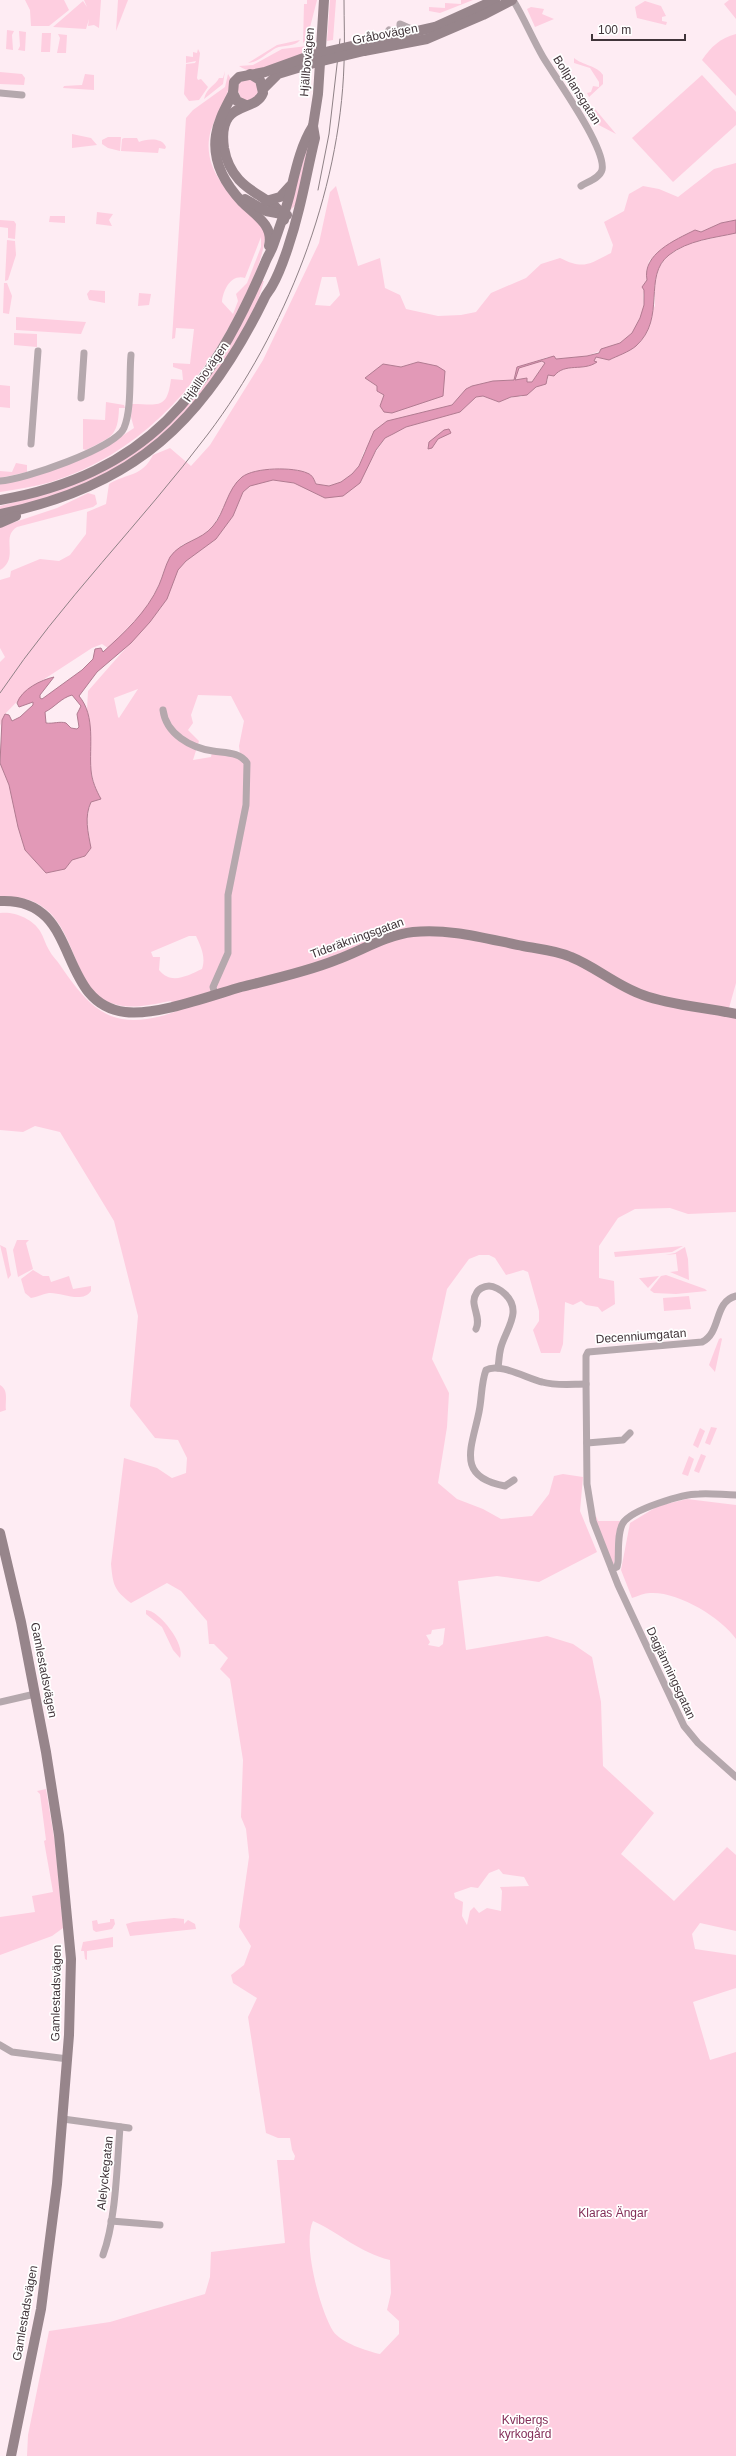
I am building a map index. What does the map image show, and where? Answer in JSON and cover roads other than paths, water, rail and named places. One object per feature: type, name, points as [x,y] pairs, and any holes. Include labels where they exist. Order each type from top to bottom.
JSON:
[{"type":"street","name":"Hjällbovägen","points":[[0,514],[28,509],[64,497],[123,468],[144,455],[186,419],[209,393],[229,365],[265,297],[273,285],[299,210],[314,138],[313,126],[318,94],[324,0]]},
{"type":"street","name":"Gråbovägen","points":[[265,262],[270,242],[269,231],[264,222],[238,195],[221,171],[215,144],[219,121],[233,93],[236,79],[243,75],[265,72],[367,47],[448,22],[495,0]]},
{"type":"street","name":"Gråbovägen","points":[[367,47],[383,39],[439,34],[513,0]]},
{"type":"street","name":"Bollplansgatan","points":[[513,0],[543,56],[591,134],[602,159],[602,170],[598,176],[581,186]]},
{"type":"street","points":[[396,37],[400,24],[416,31]]},
{"type":"street","name":"Gråbovägen","points":[[283,216],[277,207],[266,201],[239,181],[232,171],[224,148],[224,136],[229,117],[236,108],[257,102],[262,97],[263,89],[272,78],[282,72],[313,59]]},
{"type":"street","points":[[250,74],[260,80],[263,89]]},
{"type":"street","points":[[0,93],[22,95]]},
{"type":"street","points":[[233,93],[237,101],[246,105]]},
{"type":"street","name":"Hjällbovägen","points":[[0,500],[47,490],[79,478],[118,457],[164,424],[201,382],[217,359],[247,306],[272,249],[306,136],[313,126]]},
{"type":"street","name":"Hjällbovägen","points":[[266,201],[282,195],[292,182]]},
{"type":"street","points":[[238,195],[266,211],[283,216],[299,210]]},
{"type":"street","points":[[265,297],[267,283],[284,232],[283,216]]},
{"type":"street","points":[[31,444],[38,351]]},
{"type":"street","points":[[81,398],[84,353]]},
{"type":"street","points":[[0,481],[53,468],[121,434],[126,422],[131,355]]},
{"type":"street","points":[[0,523],[42,509],[64,497]]},
{"type":"street","points":[[164,710],[166,723],[173,733],[211,751],[238,755],[248,763],[246,805],[228,895],[228,953],[215,982],[215,995]]},
{"type":"street","name":"Tideräkningsgatan","points":[[0,901],[20,903],[38,910],[53,923],[59,934],[61,942]]},
{"type":"street","name":"Tideräkningsgatan","points":[[0,907],[13,907],[30,912],[46,923],[61,942],[90,995],[101,1005],[110,1009],[131,1013],[149,1011],[215,995],[334,961],[395,936],[412,932],[434,931],[470,935],[569,956],[641,995],[736,1014]]},
{"type":"street","points":[[476,1329],[478,1318],[474,1300],[476,1293],[482,1288],[488,1286],[502,1291],[511,1303],[514,1315],[501,1346],[498,1368]]},
{"type":"street","name":"Decenniumgatan","points":[[618,1585],[599,1541],[589,1506],[586,1443],[586,1356],[588,1352],[702,1342],[714,1331],[723,1305],[730,1298],[736,1296]]},
{"type":"street","points":[[514,1480],[506,1486],[488,1481],[474,1472],[469,1461],[485,1371],[489,1368],[498,1368],[543,1383],[586,1384]]},
{"type":"street","points":[[586,1443],[623,1440],[630,1433]]},
{"type":"street","points":[[612,1569],[617,1567],[620,1533],[623,1523],[630,1517],[666,1501],[698,1494],[736,1495]]},
{"type":"street","name":"Gamlestadsvägen","points":[[0,1533],[35,1694],[59,1835],[69,1920],[71,1993],[63,2119],[46,2278],[11,2456]]},
{"type":"street","name":"Dagjämningsgatan","points":[[618,1585],[684,1726],[698,1743],[736,1777]]},
{"type":"street","points":[[0,1702],[35,1694]]},
{"type":"street","points":[[0,2044],[12,2052],[68,2059]]},
{"type":"street","name":"Alelyckegatan","points":[[63,2119],[128,2128]]},
{"type":"street","name":"Alelyckegatan","points":[[103,2255],[108,2240],[111,2221],[120,2127]]},
{"type":"street","name":"Alelyckegatan","points":[[111,2221],[160,2225]]},
{"type":"tram line","points":[[0,693],[49,626],[156,499],[208,434],[236,394],[261,351],[284,306],[320,211],[332,162],[340,113],[344,64],[344,0]]},
{"type":"tram line","points":[[318,190],[329,134],[340,39]]},
{"type":"park label","name":"Klaras Ängar","points":[[613,2213]]},
{"type":"park label","name":"Kvibergs kyrkogård","points":[[525,2427]]}]
